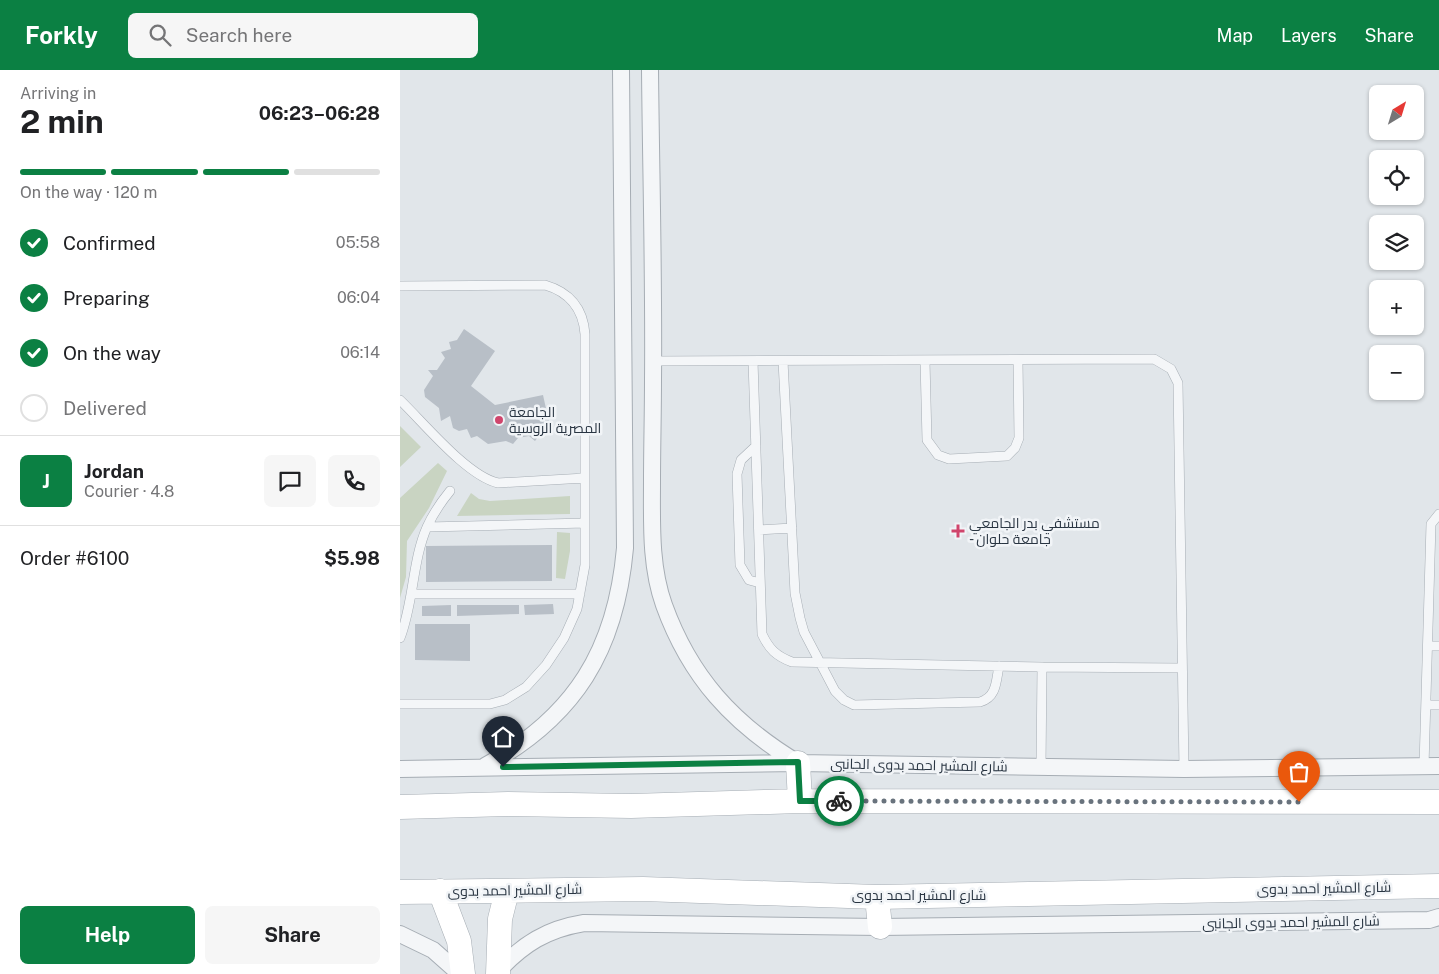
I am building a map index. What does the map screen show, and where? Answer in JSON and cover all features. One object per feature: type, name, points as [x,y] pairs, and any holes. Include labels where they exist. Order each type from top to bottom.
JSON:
[{"type":"street","points":[[483,767],[510,752],[535,734],[557,714],[581,684],[606,638],[619,594],[625,548],[622,70]]},
{"type":"street","points":[[650,70],[653,361],[652,534],[655,569],[664,604],[677,637],[715,697],[740,722],[768,744],[798,762],[800,801]]},
{"type":"street","points":[[625,362],[653,361]]},
{"type":"street","name":"شارع المشير احمد بدوى الجانبى","points":[[400,768],[798,762],[1184,768],[1432,766]]},
{"type":"street","points":[[400,807],[508,804],[631,806],[800,801],[1439,802]]},
{"type":"street","name":"شارع المشير احمد بدوى","points":[[400,892],[643,889],[877,897],[1439,886]]},
{"type":"street","points":[[440,891],[459,941],[462,974]]},
{"type":"street","points":[[498,972],[500,919],[507,891]]},
{"type":"street","points":[[877,897],[880,927]]},
{"type":"street","name":"شارع المشير احمد بدوى الجانبى","points":[[498,972],[528,942],[546,933],[584,923],[880,927],[1430,920],[1439,917]]},
{"type":"street","points":[[400,934],[433,950],[462,974]]},
{"type":"lane","points":[[400,286],[545,285],[566,294],[574,302],[584,323],[585,478],[585,565],[580,594],[571,624],[556,652],[526,687],[513,697],[490,704],[400,704]]},
{"type":"lane","points":[[653,361],[925,362],[1154,359],[1170,369],[1178,384],[1184,768]]},
{"type":"lane","points":[[925,362],[927,440],[938,455],[949,459],[1007,456],[1015,448],[1019,438],[1018,360]]},
{"type":"lane","points":[[753,361],[762,634],[768,647],[778,657],[792,662],[820,664],[1181,668]]},
{"type":"lane","points":[[783,361],[795,593],[804,632],[839,696],[854,705],[980,702],[986,700],[993,693],[999,666]]},
{"type":"lane","points":[[400,400],[470,469],[487,481],[498,483],[585,478]]},
{"type":"lane","points":[[756,446],[741,460],[737,474],[737,483],[740,565],[749,580],[760,583]]},
{"type":"lane","points":[[400,638],[427,527],[450,491]]},
{"type":"lane","points":[[1432,766],[1427,705],[1431,524],[1439,514]]},
{"type":"lane","points":[[427,527],[585,523]]},
{"type":"lane","points":[[759,530],[792,528]]},
{"type":"lane","points":[[412,594],[580,594]]},
{"type":"lane","points":[[1428,646],[1439,646]]},
{"type":"lane","points":[[1041,766],[1042,667]]},
{"type":"lane","points":[[1427,705],[1439,705]]},
{"type":"green space","points":[[400,426],[421,447],[400,467]]},
{"type":"green space","points":[[438,463],[447,471],[429,508],[407,541],[406,577],[400,598],[400,498]]},
{"type":"green space","points":[[471,493],[479,499],[490,501],[570,496],[570,514],[457,516]]},
{"type":"green space","points":[[557,532],[570,533],[570,551],[565,579],[556,578]]},
{"type":"building","points":[[464,329],[495,351],[471,386],[495,405],[543,395],[551,431],[541,433],[535,441],[529,436],[518,438],[513,444],[506,441],[488,444],[477,436],[471,438],[467,429],[459,431],[453,428],[450,416],[441,421],[439,408],[425,397],[424,390],[433,376],[428,370],[437,370],[445,358],[441,352],[451,349],[449,342],[457,340]]},
{"type":"building","points":[[552,545],[552,581],[426,582],[426,546]]},
{"type":"building","points":[[553,604],[554,614],[525,615],[524,605]]},
{"type":"building","points":[[451,605],[451,616],[422,616],[422,606]]},
{"type":"building","points":[[457,605],[519,605],[519,614],[457,616]]},
{"type":"building","points":[[415,624],[470,624],[470,661],[415,660]]},
{"type":"way so far","points":[[839,801],[1299,802]]},
{"type":"place","name":"الجامعة المصرية الروسية","points":[[499,420]]},
{"type":"place","name":"مستشفي بدر الجامعي - جامعة حلوان","points":[[958,531]]},
{"type":"route","points":[[503,767],[798,762],[800,801],[839,801]]}]
